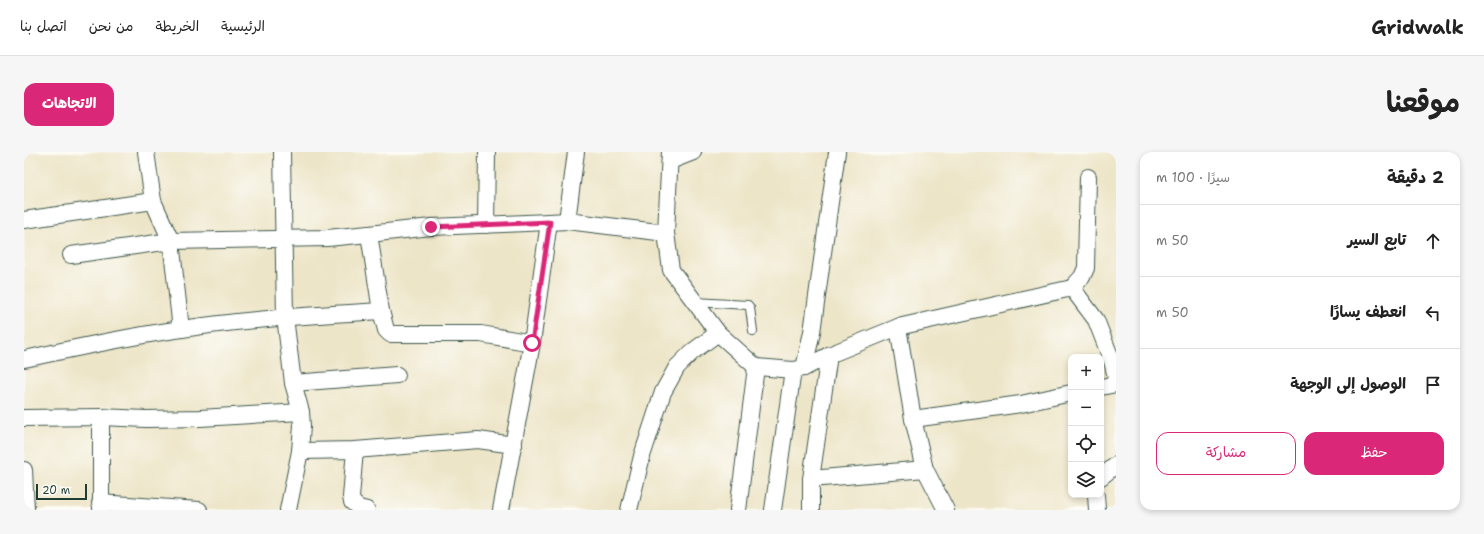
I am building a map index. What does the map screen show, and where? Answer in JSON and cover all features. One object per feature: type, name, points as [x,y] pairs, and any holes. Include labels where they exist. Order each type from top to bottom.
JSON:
[{"type":"street","points":[[146,152],[153,201],[171,241],[181,329]]},
{"type":"street","points":[[282,152],[285,317],[293,383],[301,412],[302,426],[300,451],[288,510]]},
{"type":"street","points":[[486,225],[487,152]]},
{"type":"street","points":[[567,221],[576,152]]},
{"type":"street","points":[[693,152],[670,157],[666,233],[671,270],[718,333],[756,367],[799,369],[898,327],[1072,288],[1082,277],[1086,268],[1088,177]]},
{"type":"street","points":[[773,510],[799,369],[812,332],[837,152]]},
{"type":"street","points":[[24,220],[153,201]]},
{"type":"street","points":[[71,255],[171,241],[283,240],[370,234],[431,227],[567,221],[666,233]]},
{"type":"street","points":[[501,510],[532,343],[550,222]]},
{"type":"street","points":[[370,234],[381,311],[386,330],[390,334],[481,334],[532,343]]},
{"type":"street","points":[[1072,288],[1096,320],[1112,361],[1116,377]]},
{"type":"street","points":[[24,360],[72,348],[181,329],[285,317],[381,311]]},
{"type":"street","points":[[898,327],[913,419],[925,468],[946,510]]},
{"type":"street","points":[[629,510],[642,456],[663,392],[677,367],[692,352],[718,333]]},
{"type":"street","points":[[811,510],[811,480],[829,355]]},
{"type":"street","points":[[738,510],[756,367]]},
{"type":"street","points":[[293,383],[397,376]]},
{"type":"street","points":[[1104,386],[1116,384]]},
{"type":"street","points":[[913,419],[1020,404],[1068,395]]},
{"type":"street","points":[[24,418],[101,416],[146,419],[200,418],[301,412]]},
{"type":"street","points":[[101,416],[100,507],[199,510]]},
{"type":"street","points":[[300,451],[355,450],[478,440],[514,445]]},
{"type":"street","points":[[355,450],[352,502],[359,508],[367,510]]},
{"type":"street","points":[[1104,475],[1116,465]]},
{"type":"street","points":[[811,480],[925,468]]},
{"type":"street","points":[[24,470],[26,510]]},
{"type":"street","points":[[1096,498],[1097,510]]},
{"type":"lane","points":[[694,302],[748,305],[750,308],[753,331]]},
{"type":"route","points":[[431,227],[550,222],[532,343]]}]
